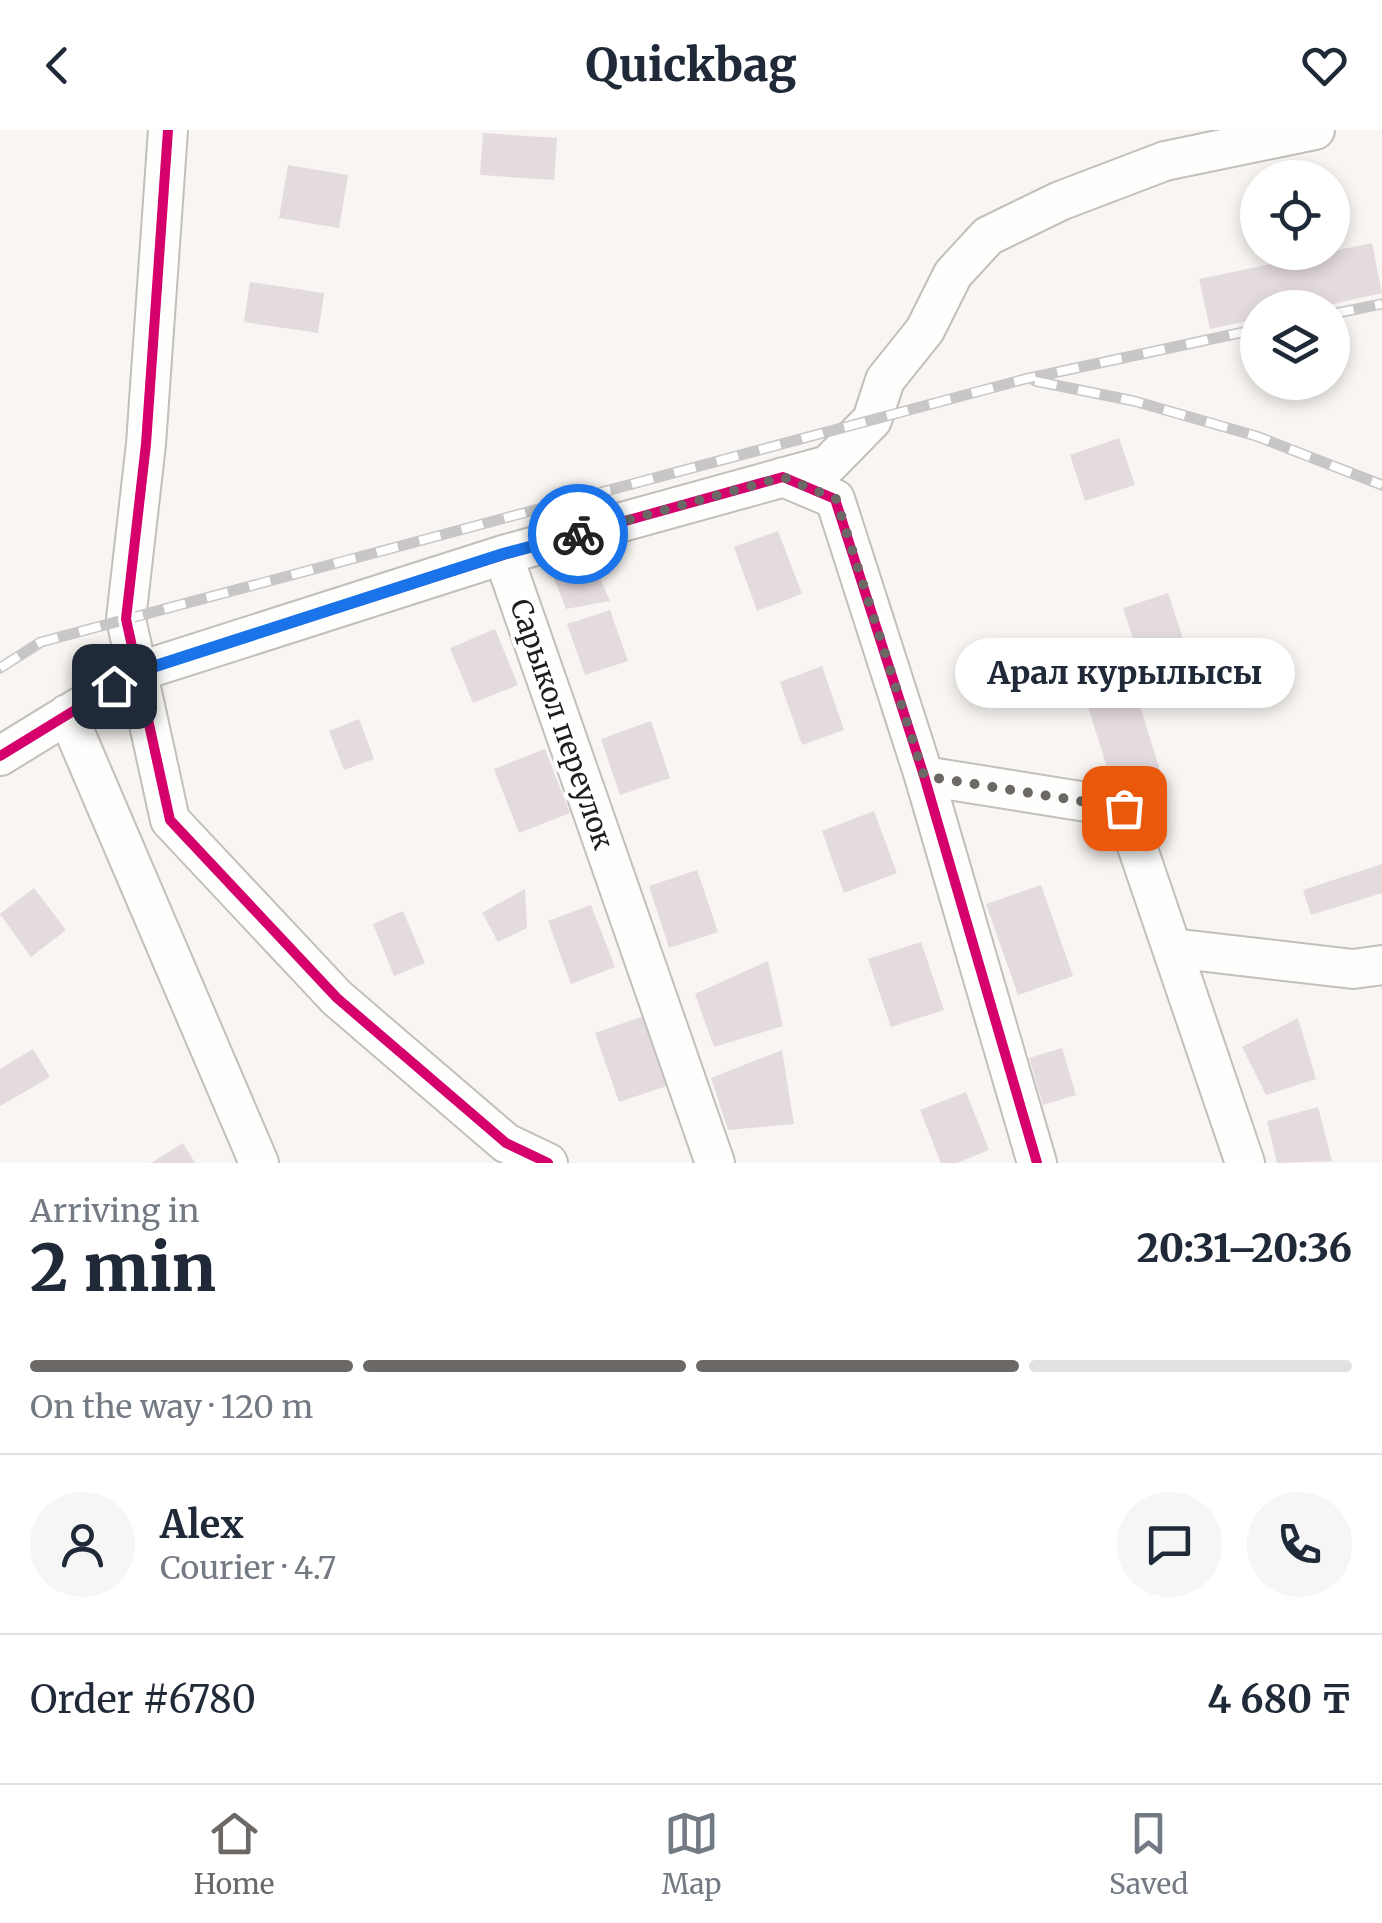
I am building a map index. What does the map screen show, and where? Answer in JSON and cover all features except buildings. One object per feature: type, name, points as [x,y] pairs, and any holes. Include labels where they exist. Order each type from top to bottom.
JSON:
[{"type":"street","points":[[168,130],[146,444],[126,619],[170,820],[337,998],[506,1144],[548,1163]]},
{"type":"street","points":[[0,756],[137,672],[503,554],[828,465],[872,420],[885,380],[925,330],[953,274],[988,236],[1060,201],[1164,161],[1315,130]]},
{"type":"street","points":[[783,477],[836,499],[924,776],[1038,1163]]},
{"type":"street","name":"Сарыкол переулок","points":[[503,554],[714,1163]]},
{"type":"street","points":[[67,714],[259,1163]]},
{"type":"street","points":[[924,776],[1124,808],[1245,1163]]},
{"type":"street","points":[[1172,948],[1353,969],[1382,965]]},
{"type":"railway","points":[[1350,310],[1382,304]]},
{"type":"railway","points":[[0,668],[41,642],[1025,379],[1240,333]]},
{"type":"railway","points":[[1035,381],[1134,401],[1256,436],[1382,485]]},
{"type":"cycle path","points":[[168,130],[146,444],[126,619],[170,820],[337,998],[506,1143],[548,1163]]},
{"type":"cycle path","points":[[0,756],[137,672],[503,555],[783,477],[835,499],[924,776],[1037,1163]]},
{"type":"way so far","points":[[578,534],[783,477],[836,499],[924,776],[1124,808]]},
{"type":"place","name":"Арал курылысы","points":[[1124,808]]},
{"type":"route","points":[[114,686],[137,672],[503,554],[578,534]]}]
